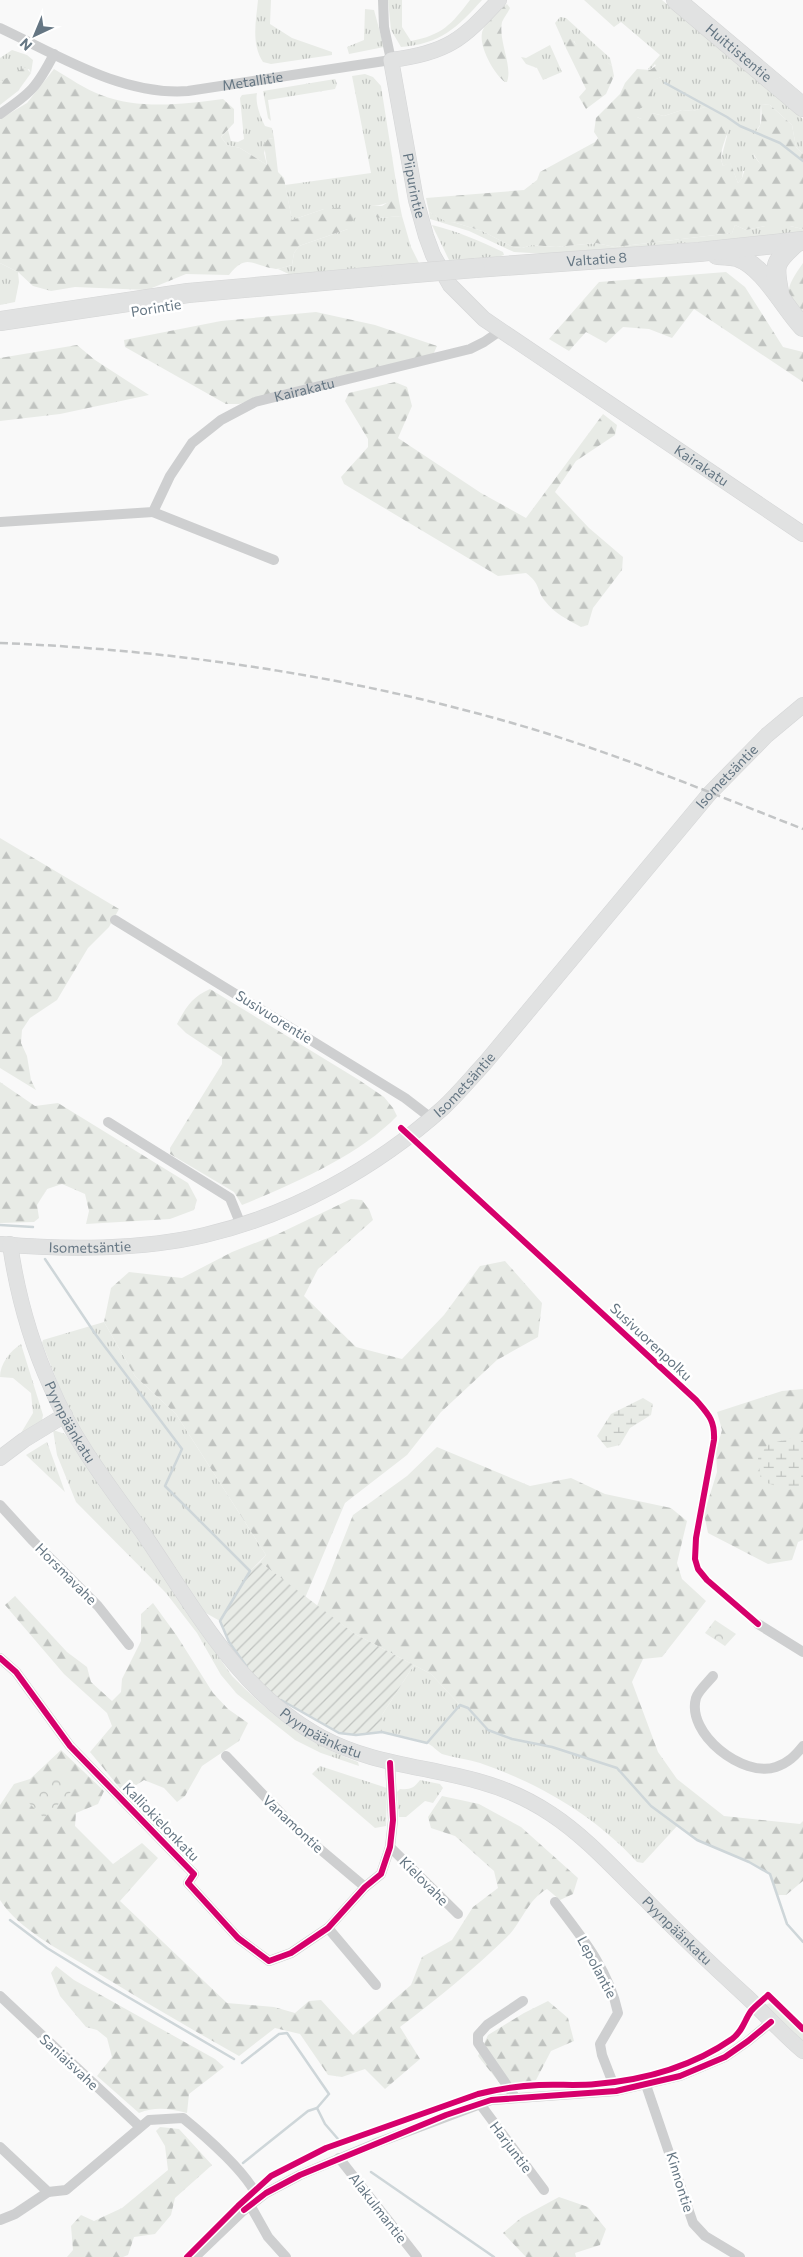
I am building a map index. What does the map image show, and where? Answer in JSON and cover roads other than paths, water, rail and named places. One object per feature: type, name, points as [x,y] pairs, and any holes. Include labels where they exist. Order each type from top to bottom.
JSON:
[{"type":"highway","name":"Huittistentie","points":[[676,0],[803,107]]},
{"type":"highway","name":"Huittistentie","points":[[695,0],[803,91]]},
{"type":"highway","name":"Valtatie 8","points":[[391,275],[699,252],[800,241]]},
{"type":"highway","points":[[780,298],[775,269],[780,257],[800,241]]},
{"type":"highway","points":[[699,252],[737,258],[761,275],[803,326]]},
{"type":"highway","name":"Porintie","points":[[0,322],[188,293],[391,275]]},
{"type":"highway","name":"Porintie","points":[[0,332],[312,282]]},
{"type":"main road","name":"Metallitie","points":[[391,60],[433,52],[452,43],[472,30],[499,0]]},
{"type":"main road","name":"Piipurintie","points":[[391,60],[416,200],[426,236],[433,255],[450,285],[463,300]]},
{"type":"main road","name":"Kairakatu","points":[[463,300],[500,331],[803,534]]},
{"type":"main road","name":"Isometsäntie","points":[[5,1244],[80,1247],[141,1244],[202,1236],[272,1214],[324,1190],[408,1136],[457,1094],[710,793],[767,735],[803,705]]},
{"type":"main road","name":"Pyynpäänkatu","points":[[5,1244],[32,1336],[51,1389],[64,1415],[107,1482],[219,1645],[262,1695],[304,1728],[344,1749],[390,1763],[484,1782],[532,1802],[554,1816],[599,1854],[803,2051]]},
{"type":"main road","points":[[0,1458],[24,1440],[64,1415]]},
{"type":"street","points":[[383,0],[384,28],[391,60]]},
{"type":"street","name":"Metallitie","points":[[0,28],[54,54],[126,84],[168,92],[234,85],[391,60]]},
{"type":"street","points":[[0,114],[25,98],[34,88],[54,54]]},
{"type":"street","name":"Kairakatu","points":[[153,512],[170,476],[192,443],[220,420],[255,402],[470,349],[500,331]]},
{"type":"street","points":[[0,522],[153,512],[274,560]]},
{"type":"street","name":"Susivuorentie","points":[[115,920],[405,1098],[431,1118]]},
{"type":"street","points":[[108,1122],[230,1198],[241,1225]]},
{"type":"street","name":"Horsmavahe","points":[[0,1505],[98,1606],[129,1645]]},
{"type":"street","points":[[758,1624],[803,1652]]},
{"type":"street","name":"Kalliokielonkatu","points":[[0,1658],[16,1672],[70,1746],[194,1874],[188,1882],[238,1938],[269,1961],[291,1953],[328,1928],[365,1887],[381,1874],[390,1847],[393,1820],[390,1763]]},
{"type":"street","points":[[713,1676],[696,1697],[697,1716],[708,1739],[726,1756],[750,1767],[774,1768],[792,1759],[803,1746]]},
{"type":"street","name":"Vanamontie","points":[[226,1756],[296,1829],[365,1887]]},
{"type":"street","name":"Kielovahe","points":[[390,1847],[458,1914]]},
{"type":"street","name":"Lepolantie","points":[[555,1902],[586,1942],[613,1992],[618,2013],[600,2044],[602,2055],[616,2091]]},
{"type":"street","points":[[328,1928],[376,1984]]},
{"type":"street","name":"Saniaisvahe","points":[[0,1996],[139,2126]]},
{"type":"street","points":[[515,2097],[478,2043],[478,2035],[486,2026],[523,2001]]},
{"type":"street","points":[[195,2257],[254,2202],[300,2174],[339,2158],[436,2119],[480,2104],[515,2097],[616,2091],[680,2076],[725,2057],[771,2022]]},
{"type":"street","name":"Kinnontie","points":[[646,2085],[693,2223],[705,2236],[740,2257]]},
{"type":"street","name":"Harjuntie","points":[[480,2104],[544,2190]]},
{"type":"street","points":[[0,2220],[16,2214],[48,2192],[66,2190],[139,2126],[149,2120],[183,2118],[203,2134],[254,2190],[254,2202],[268,2237],[286,2257]]},
{"type":"street","points":[[0,2147],[48,2192]]},
{"type":"street","name":"Alakulmantie","points":[[339,2158],[417,2257]]},
{"type":"waterway","points":[[665,83],[740,126],[780,143],[803,161]]},
{"type":"waterway","points":[[0,1225],[33,1227]]},
{"type":"waterway","points":[[45,1259],[96,1335],[182,1449],[165,1486],[250,1571],[220,1621],[229,1642],[247,1667]]},
{"type":"waterway","points":[[281,1700],[339,1733],[356,1735],[382,1732],[427,1743],[460,1705],[468,1708],[488,1730],[512,1739],[552,1747],[617,1768],[651,1806],[697,1840],[749,1862],[770,1874],[787,1924],[803,1942]]},
{"type":"waterway","points":[[10,1920],[47,1948],[234,2059]]},
{"type":"waterway","points":[[242,2063],[279,2034],[287,2033],[329,2094],[317,2108],[325,2124],[338,2139]]},
{"type":"waterway","points":[[243,2163],[308,2111],[317,2108]]},
{"type":"waterway","points":[[371,2172],[494,2257]]},
{"type":"railway","points":[[0,643],[134,652],[201,660],[267,669],[399,694],[464,710],[564,739],[667,776],[803,829]]}]
